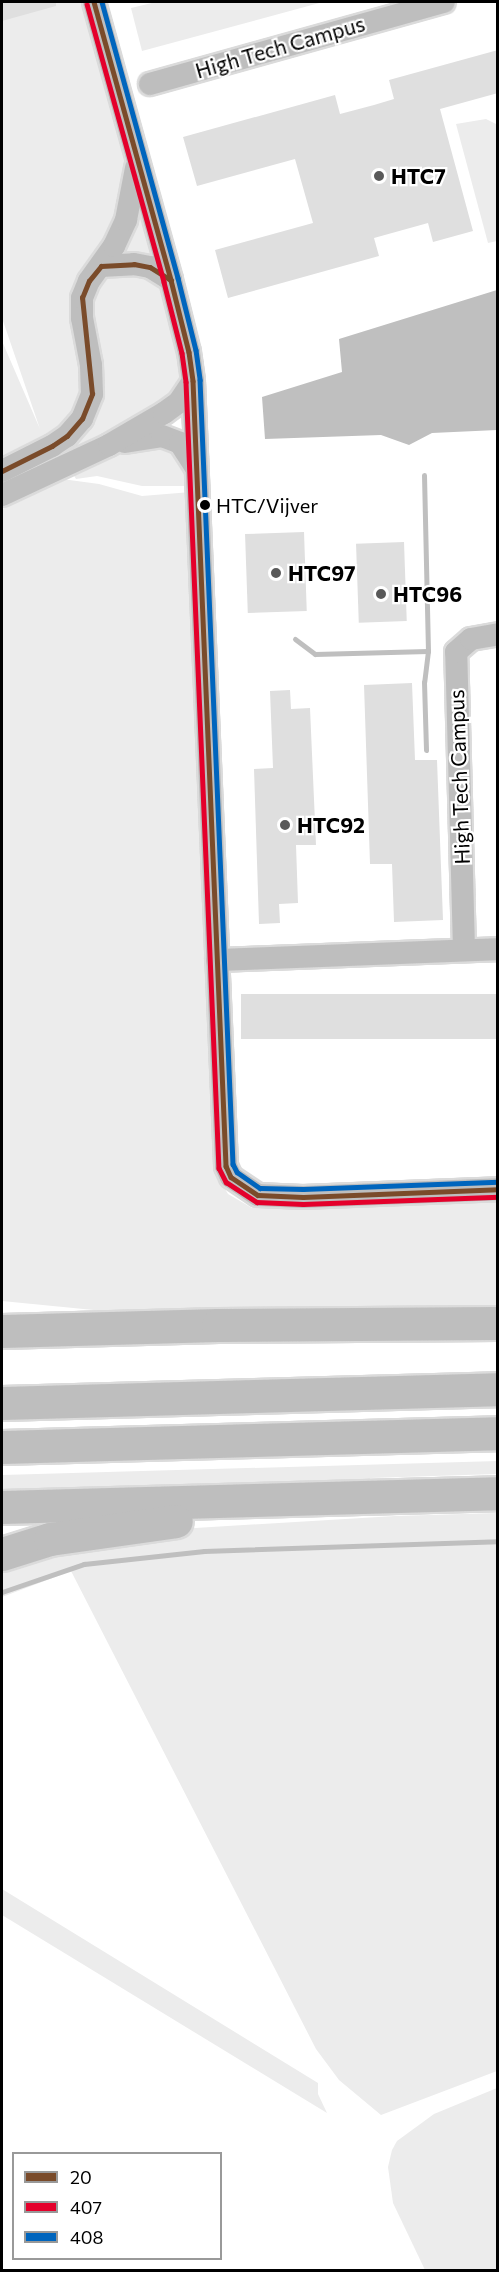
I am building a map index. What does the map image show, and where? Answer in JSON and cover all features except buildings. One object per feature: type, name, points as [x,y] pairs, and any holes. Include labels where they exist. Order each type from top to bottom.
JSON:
[{"type":"highway","points":[[2,1306],[58,1314],[201,1317],[218,1325]]},
{"type":"highway","points":[[2,1331],[218,1325],[498,1323]]},
{"type":"highway","points":[[2,1403],[498,1389]]},
{"type":"highway","points":[[2,1447],[498,1433]]},
{"type":"highway","points":[[2,1507],[498,1493]]},
{"type":"highway","points":[[2,1554],[50,1539],[107,1529],[235,1517],[358,1497]]},
{"type":"street","points":[[2,471],[67,436],[82,419],[92,394],[91,365],[82,318],[82,298],[89,281],[101,266],[126,220],[137,158],[136,87],[94,2]]},
{"type":"street","name":"High Tech Campus","points":[[136,87],[444,2]]},
{"type":"street","points":[[137,158],[171,280],[189,352],[193,381],[224,1156],[231,1177],[258,1195],[303,1197],[498,1189]]},
{"type":"street","points":[[101,266],[134,264],[150,267],[171,280]]},
{"type":"street","points":[[2,495],[109,446],[179,402],[193,381]]},
{"type":"street","points":[[109,446],[162,436],[180,443],[196,468]]},
{"type":"street","name":"High Tech Campus","points":[[464,950],[456,652],[471,639],[498,634]]},
{"type":"street","points":[[217,960],[498,949]]},
{"type":"shaded area","points":[[2,2],[85,2],[124,140],[126,164],[121,204],[107,241],[90,263],[84,371],[78,403],[65,428],[2,464],[2,341],[40,429],[2,318]]},
{"type":"shaded area","points":[[156,2],[323,2],[142,51],[131,8]]},
{"type":"shaded area","points":[[486,119],[498,125],[497,241],[488,243],[456,124]]},
{"type":"shaded area","points":[[139,201],[156,258],[138,252],[119,252]]},
{"type":"shaded area","points":[[118,271],[145,273],[165,290],[183,368],[182,384],[158,408],[61,457],[58,448],[75,437],[94,290]]},
{"type":"shaded area","points":[[497,290],[497,430],[432,433],[409,445],[381,435],[265,439],[262,397],[342,372],[339,339]]},
{"type":"shaded area","points":[[139,442],[165,444],[183,459],[190,486],[142,486],[97,476],[76,479],[73,474]]},
{"type":"shaded area","points":[[62,479],[99,484],[142,496],[191,492],[216,1164],[221,1182],[228,1194],[252,1208],[497,1201],[497,1307],[207,1308],[114,1312],[2,1301],[2,509]]},
{"type":"shaded area","points":[[498,1461],[497,1474],[370,1478],[370,1487],[2,1497],[2,1475]]},
{"type":"shaded area","points":[[497,1513],[497,2071],[381,2115],[339,2080],[316,2049],[71,1571],[2,1597],[2,1561],[179,1529],[395,1516]]},
{"type":"shaded area","points":[[2,1889],[318,2083],[318,2094],[327,2113],[2,1915]]},
{"type":"shaded area","points":[[497,2088],[497,2270],[425,2270],[393,2203],[388,2167],[392,2150],[397,2141],[434,2114]]},
{"type":"waterway","points":[[424,475],[428,651],[424,682],[426,750]]},
{"type":"waterway","points":[[295,639],[315,654],[428,651]]},
{"type":"waterway","points":[[2,1592],[84,1564],[204,1551],[498,1541]]},
{"type":"transit line","name":"20","points":[[94,2],[171,280],[189,352],[193,381],[226,1166],[231,1177],[258,1195],[303,1197],[498,1189]]},
{"type":"transit line","name":"408","points":[[102,2],[178,278],[196,350],[200,380],[233,1164],[237,1172],[260,1188],[303,1189],[498,1182]]},
{"type":"transit line","name":"407","points":[[87,4],[164,282],[182,353],[186,382],[219,1168],[226,1182],[257,1202],[303,1204],[498,1197]]},
{"type":"transit line","name":"20","points":[[2,471],[52,446],[67,436],[82,419],[92,394],[82,298],[89,281],[101,266],[134,264],[150,267],[171,280]]},
{"type":"place","name":"HTC7","points":[[379,176]]},
{"type":"place","name":"HTC/Vijver","points":[[205,505]]},
{"type":"place","name":"HTC97","points":[[276,573]]},
{"type":"place","name":"HTC96","points":[[381,594]]},
{"type":"place","name":"HTC92","points":[[285,825]]}]
